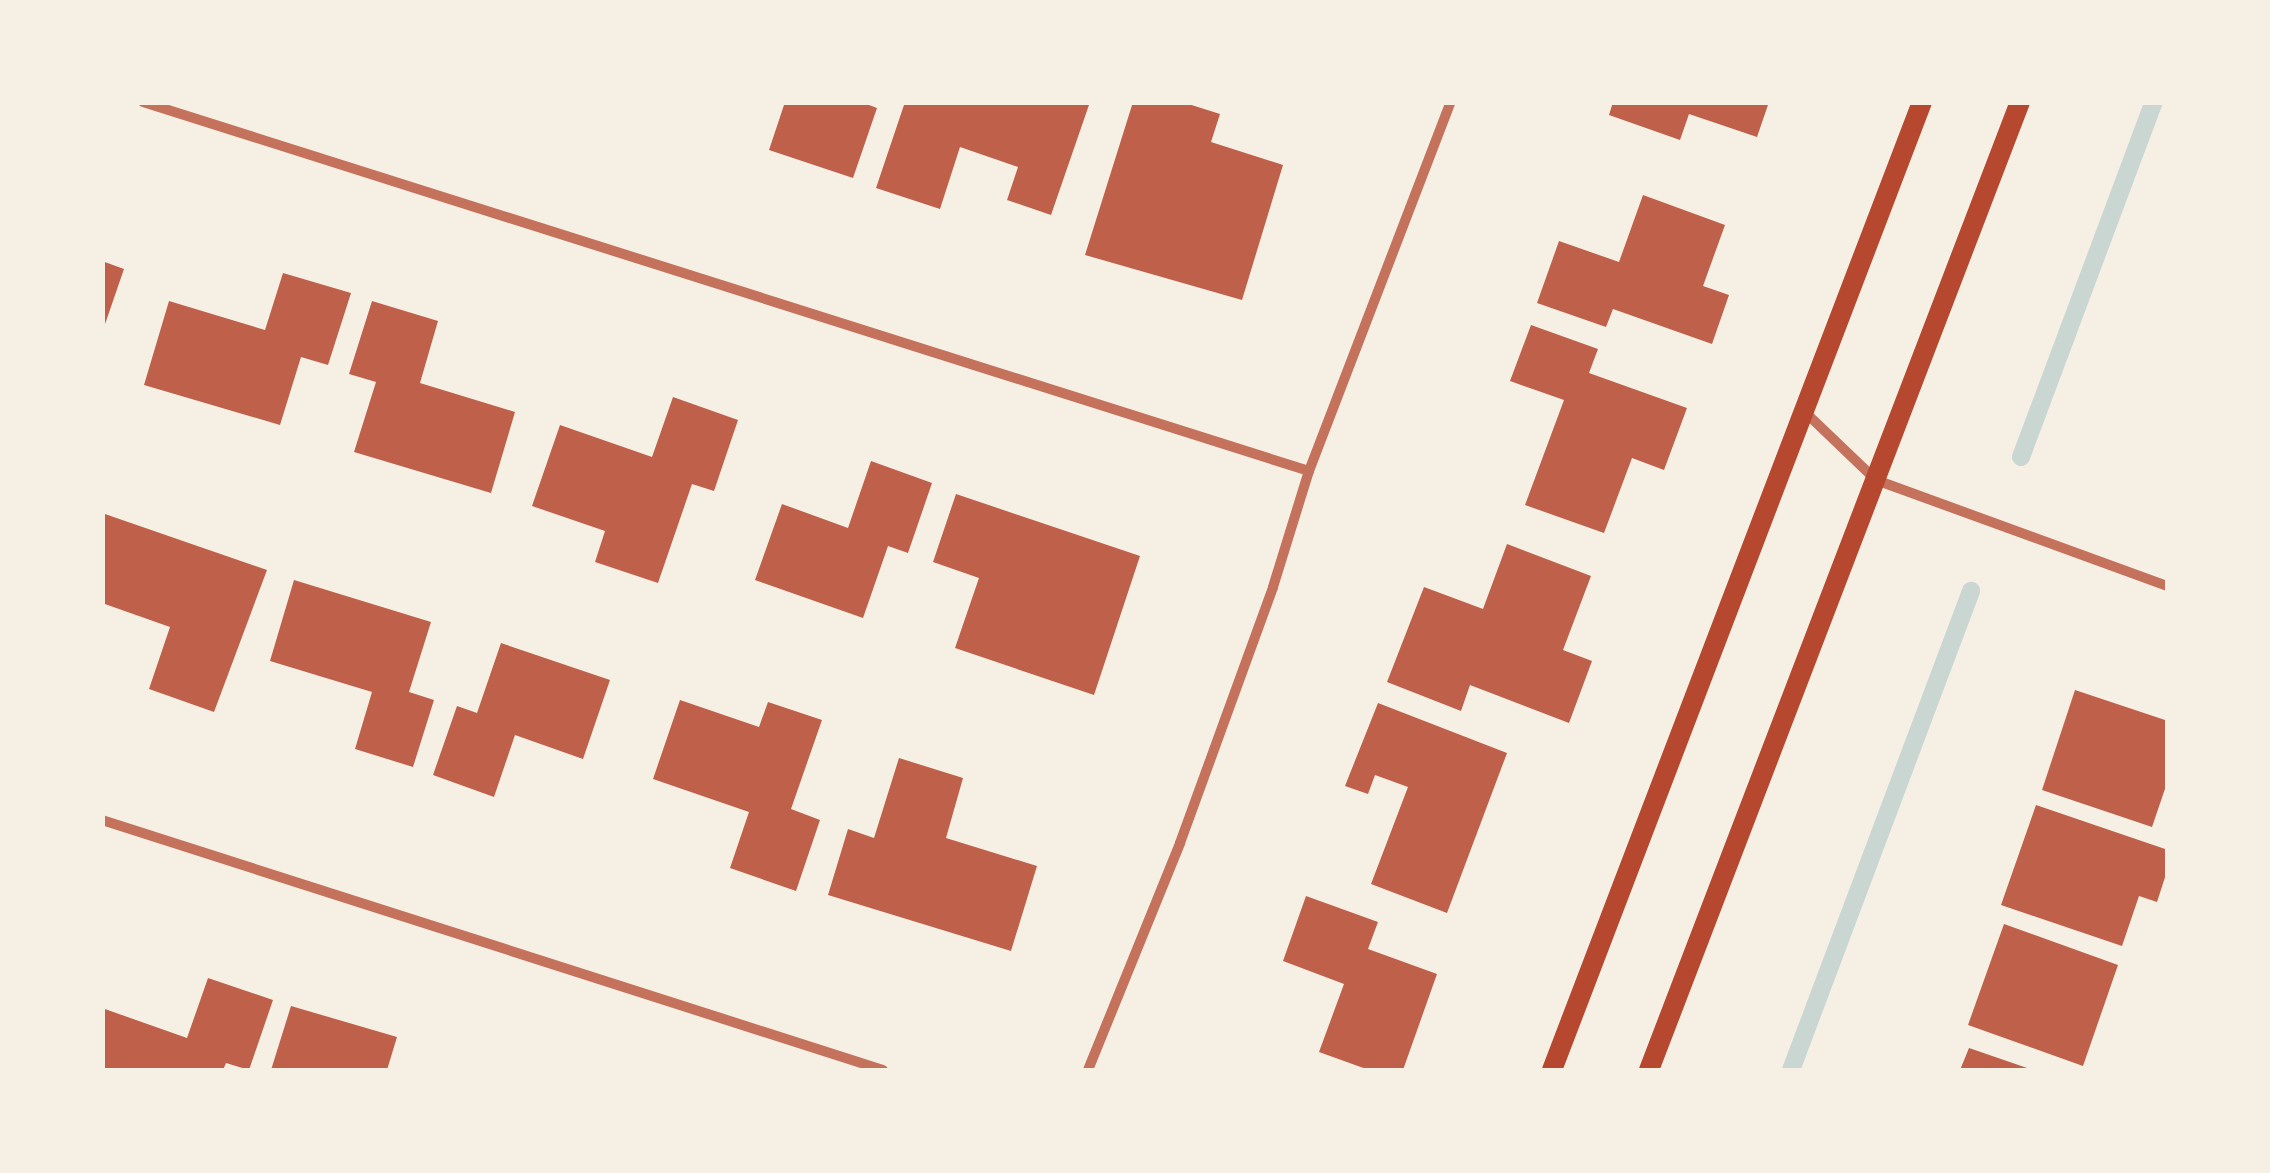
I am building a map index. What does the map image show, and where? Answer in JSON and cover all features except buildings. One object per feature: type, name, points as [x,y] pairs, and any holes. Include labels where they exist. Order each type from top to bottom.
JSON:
[{"type":"main road","points":[[1552,1070],[1922,102]]},
{"type":"main road","points":[[1649,1070],[2020,102]]},
{"type":"street","points":[[143,102],[1309,471]]},
{"type":"street","points":[[1088,1070],[1180,843],[1273,587],[1309,471],[1451,102]]},
{"type":"street","points":[[1806,413],[1876,480],[2168,586]]},
{"type":"street","points":[[102,820],[883,1070]]},
{"type":"waterway","points":[[2021,457],[2154,102]]},
{"type":"waterway","points":[[1791,1070],[1971,591]]}]
